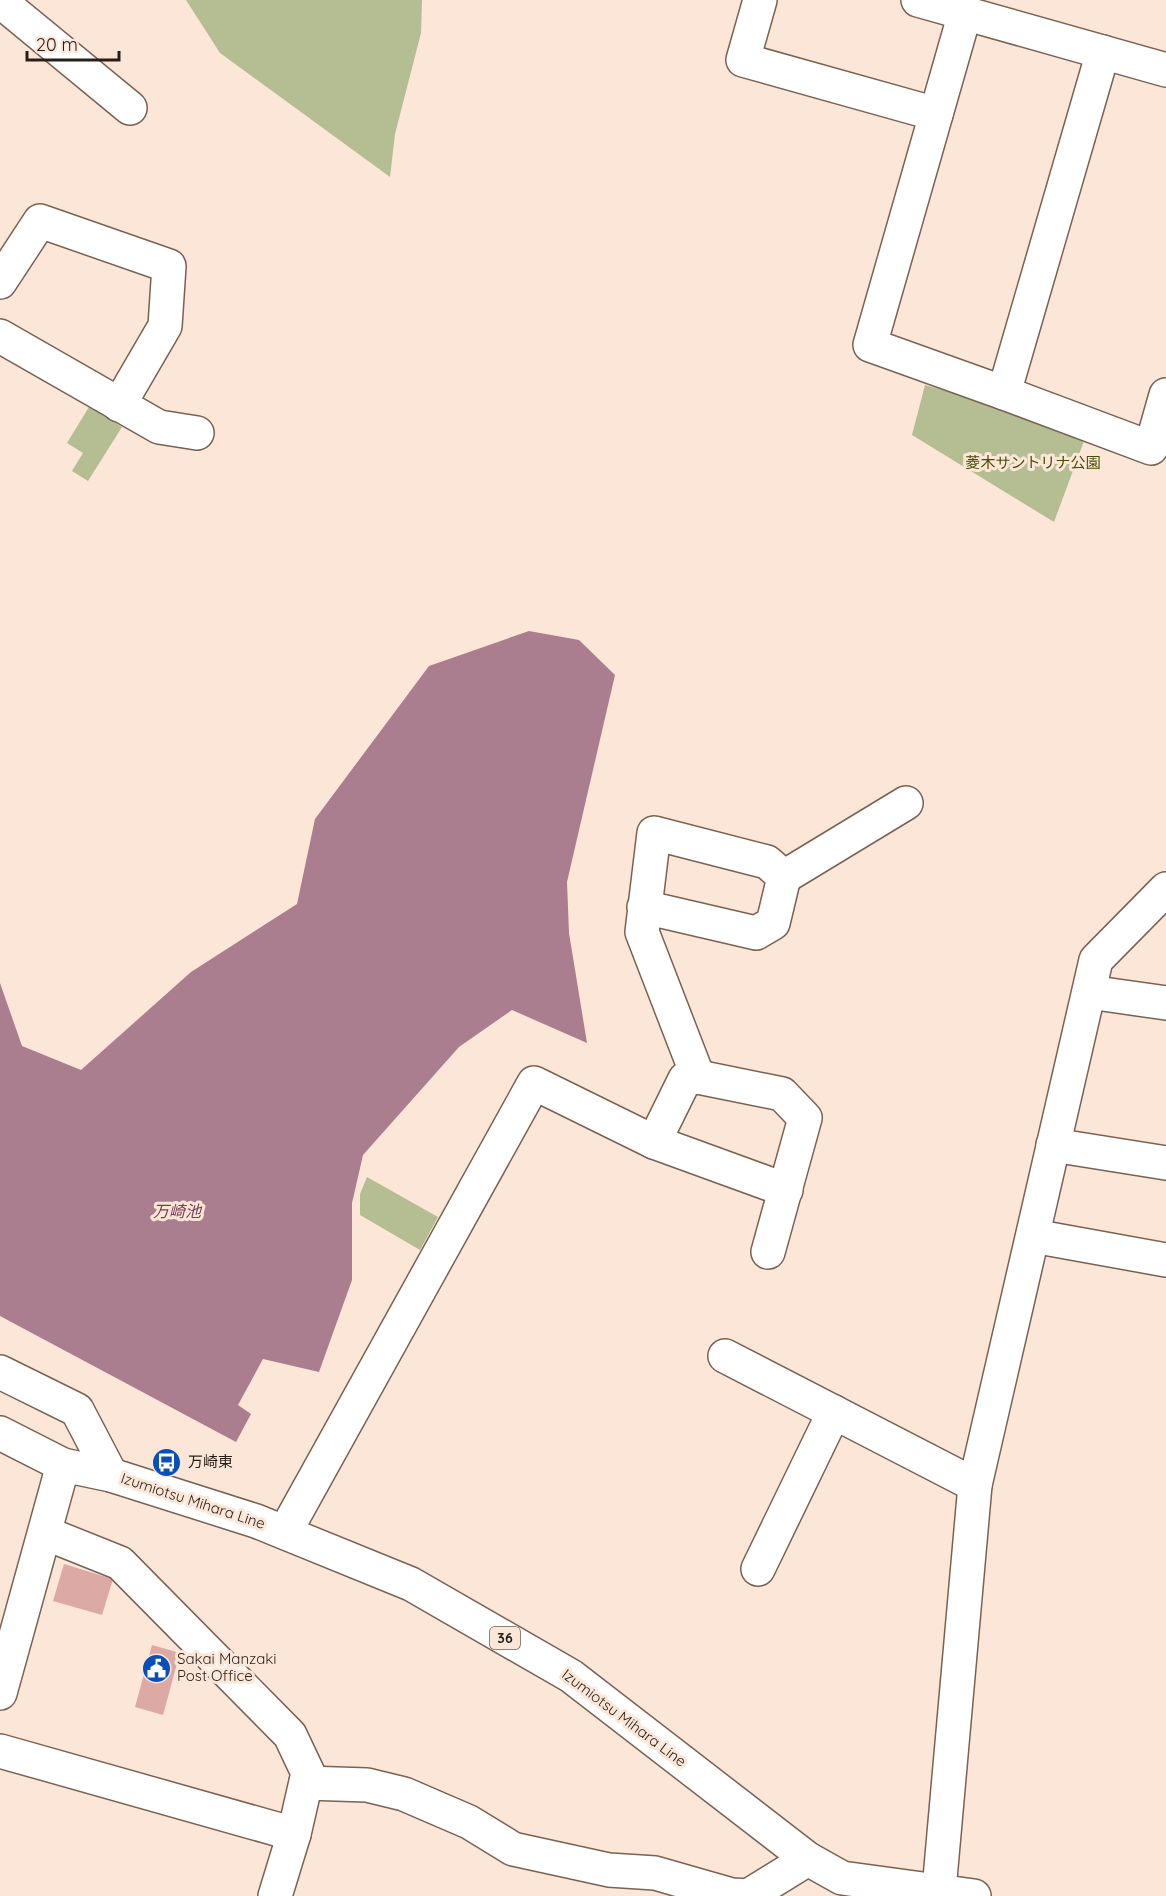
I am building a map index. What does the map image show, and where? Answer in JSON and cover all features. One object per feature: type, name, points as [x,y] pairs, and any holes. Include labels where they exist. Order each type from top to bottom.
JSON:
[{"type":"street","points":[[760,0],[743,60],[936,114]]},
{"type":"street","points":[[918,0],[1166,70]]},
{"type":"street","points":[[0,1],[130,108]]},
{"type":"street","points":[[965,13],[870,345],[1151,448],[1166,395]]},
{"type":"street","points":[[1004,393],[1103,52]]},
{"type":"street","points":[[0,282],[40,221],[169,266],[165,326],[119,405]]},
{"type":"street","points":[[0,336],[159,427],[197,433]]},
{"type":"street","points":[[644,908],[756,933],[773,923],[784,877],[906,803]]},
{"type":"street","points":[[698,1077],[642,932],[654,832],[767,862],[784,877]]},
{"type":"street","points":[[939,1890],[975,1485],[1096,960],[1166,889]]},
{"type":"street","points":[[1089,992],[1166,1003]]},
{"type":"street","points":[[654,1143],[685,1079],[698,1077],[782,1094],[805,1118],[768,1252]]},
{"type":"street","points":[[285,1532],[534,1083],[654,1143],[786,1190]]},
{"type":"street","points":[[1053,1145],[1166,1163]]},
{"type":"street","points":[[1033,1236],[1166,1260]]},
{"type":"street","points":[[725,1356],[975,1485]]},
{"type":"street","points":[[0,1372],[77,1410],[111,1475]]},
{"type":"street","points":[[758,1569],[834,1412]]},
{"type":"street","name":"Izumiotsu Mihara Line","points":[[0,1432],[63,1465],[111,1475],[256,1521],[411,1584],[571,1676],[808,1859],[840,1887],[939,1890],[974,1896]]},
{"type":"street","points":[[0,1692],[63,1465]]},
{"type":"street","points":[[45,1533],[120,1563],[291,1735],[308,1773],[294,1834],[275,1896]]},
{"type":"street","points":[[0,1751],[294,1834]]},
{"type":"street","points":[[306,1783],[368,1785],[404,1794],[470,1822],[513,1849],[609,1870],[655,1873],[732,1895],[748,1896],[808,1859]]},
{"type":"green space","points":[[186,0],[422,0],[421,33],[395,134],[390,177],[220,53]]},
{"type":"green space","name":"菱木サントリナ公園","points":[[925,385],[985,402],[1084,441],[1054,522],[912,435]]},
{"type":"green space","points":[[89,407],[122,427],[88,481],[72,471],[83,453],[67,443]]},
{"type":"green space","points":[[367,1177],[438,1217],[420,1250],[360,1215],[360,1194]]},
{"type":"water","name":"万崎池","points":[[529,631],[579,640],[615,675],[567,882],[569,933],[587,1043],[512,1010],[459,1047],[363,1155],[352,1203],[352,1280],[319,1372],[263,1359],[238,1405],[251,1414],[236,1442],[0,1316],[0,983],[22,1046],[81,1070],[191,972],[297,904],[315,819],[429,666]]},
{"type":"building","points":[[64,1564],[113,1579],[102,1615],[53,1601]]},
{"type":"building","points":[[152,1645],[180,1653],[163,1715],[135,1707]]},
{"type":"place","name":"万崎東","points":[[167,1462]]},
{"type":"place","name":"Sakai Manzaki Post Office","points":[[156,1668]]}]
